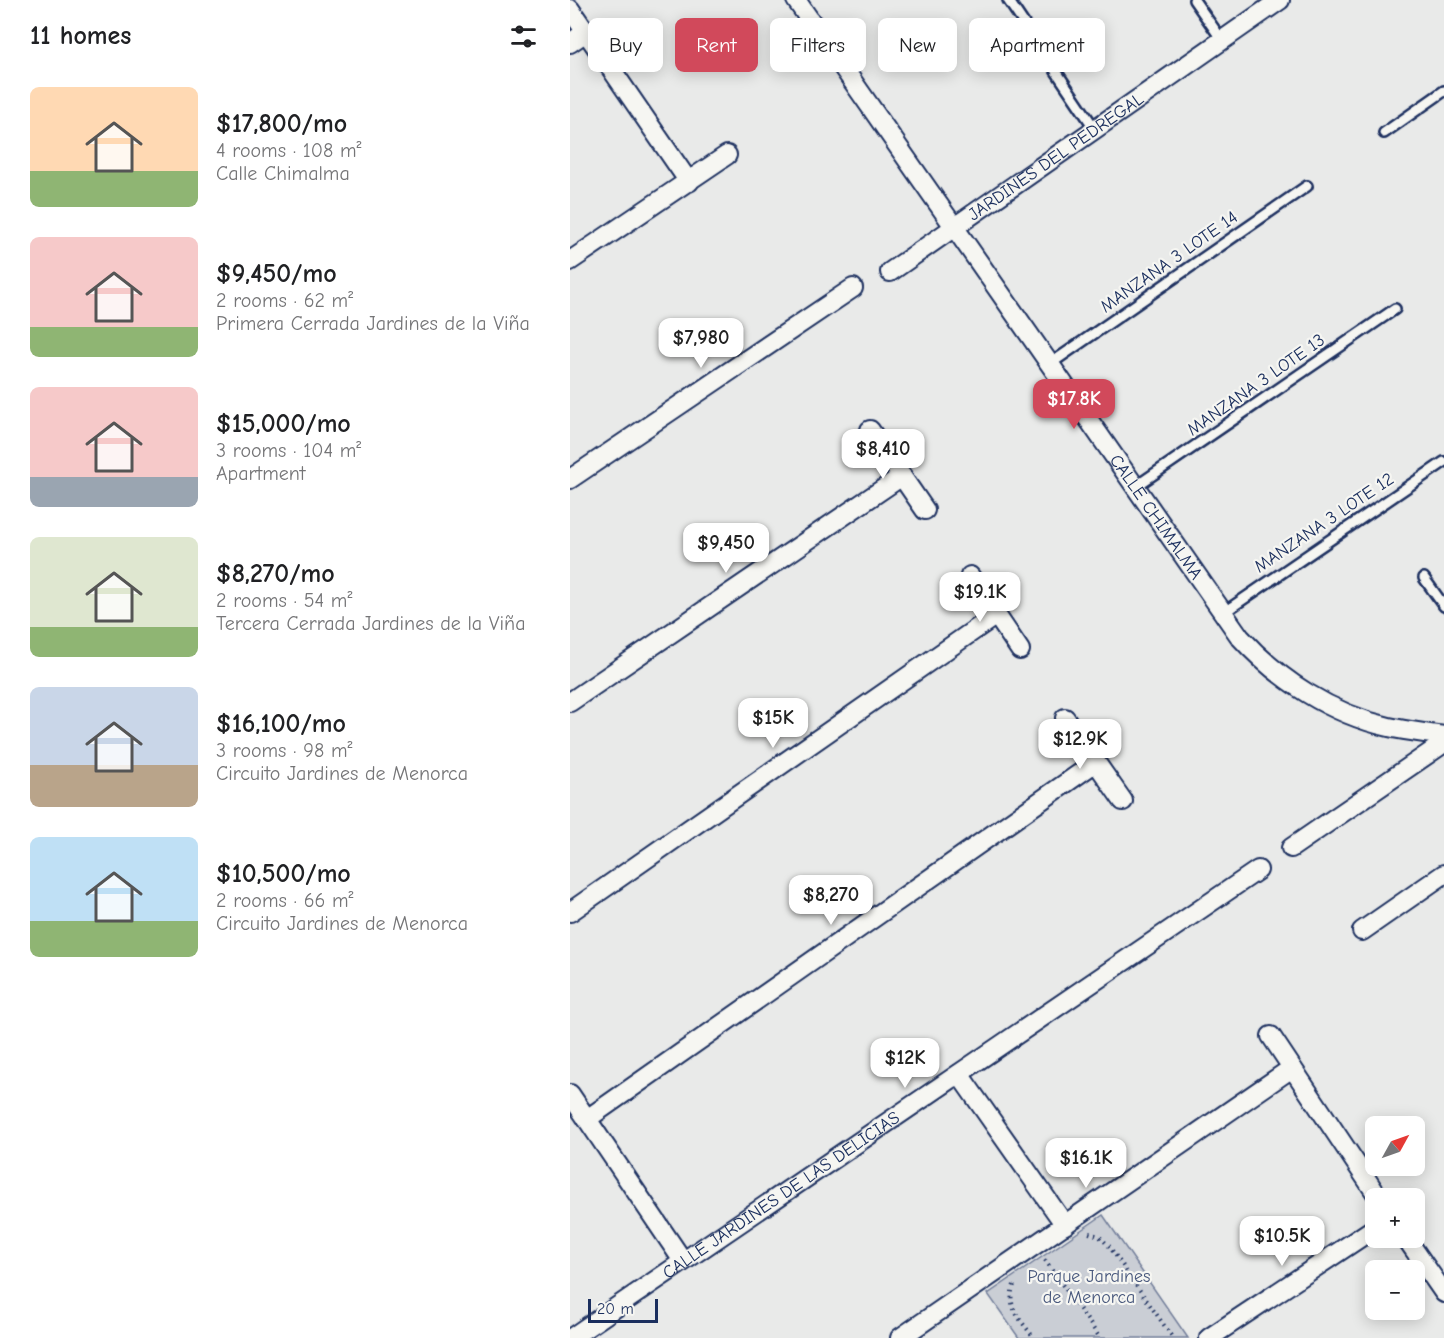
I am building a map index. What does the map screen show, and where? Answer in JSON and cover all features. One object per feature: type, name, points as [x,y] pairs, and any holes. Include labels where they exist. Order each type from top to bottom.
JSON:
[{"type":"street","name":"CALLE CHIMALMA","points":[[796,0],[1240,637],[1278,674],[1334,707],[1389,727],[1444,736]]},
{"type":"street","name":"JARDINES DEL PEDREGAL","points":[[890,272],[1280,0]]},
{"type":"street","points":[[570,9],[690,182]]},
{"type":"street","points":[[570,43],[586,32]]},
{"type":"street","points":[[570,261],[727,155]]},
{"type":"street","points":[[570,479],[853,288]]},
{"type":"street","points":[[870,430],[925,510]]},
{"type":"street","points":[[570,702],[902,476]]},
{"type":"street","points":[[970,576],[1020,650]]},
{"type":"street","points":[[570,912],[996,615]]},
{"type":"street","points":[[1065,718],[1123,801]]},
{"type":"street","points":[[1290,848],[1444,743]]},
{"type":"street","points":[[587,1119],[1096,762]]},
{"type":"street","name":"CALLE JARDINES DE LAS DELICIAS","points":[[571,1338],[1258,870]]},
{"type":"street","points":[[1362,932],[1444,874]]},
{"type":"street","points":[[1270,1036],[1372,1188]]},
{"type":"street","points":[[900,1338],[1292,1068]]},
{"type":"street","points":[[959,1074],[1065,1225]]},
{"type":"street","points":[[570,1094],[683,1262]]},
{"type":"street","points":[[1209,1338],[1365,1234]]},
{"type":"street","points":[[1413,1248],[1444,1293]]},
{"type":"lane","points":[[1008,0],[1095,129]]},
{"type":"lane","points":[[1194,0],[1222,40]]},
{"type":"lane","points":[[1384,133],[1444,91]]},
{"type":"lane","name":"MANZANA 3 LOTE 14","points":[[1050,364],[1307,186]]},
{"type":"lane","name":"MANZANA 3 LOTE 13","points":[[1136,488],[1395,309]]},
{"type":"lane","name":"MANZANA 3 LOTE 12","points":[[1223,613],[1444,462]]},
{"type":"lane","points":[[1424,578],[1444,606]]},
{"type":"path","points":[[1087,1233],[1099,1236],[1109,1246],[1174,1338]]},
{"type":"path","points":[[1034,1245],[1100,1338]]},
{"type":"path","points":[[1038,1267],[1054,1256]]},
{"type":"path","points":[[1015,1282],[1010,1295],[1013,1308],[1034,1338]]},
{"type":"green space","name":"Parque Jardines de Menorca","points":[[1103,1215],[1188,1338],[1019,1338],[988,1294]]}]
